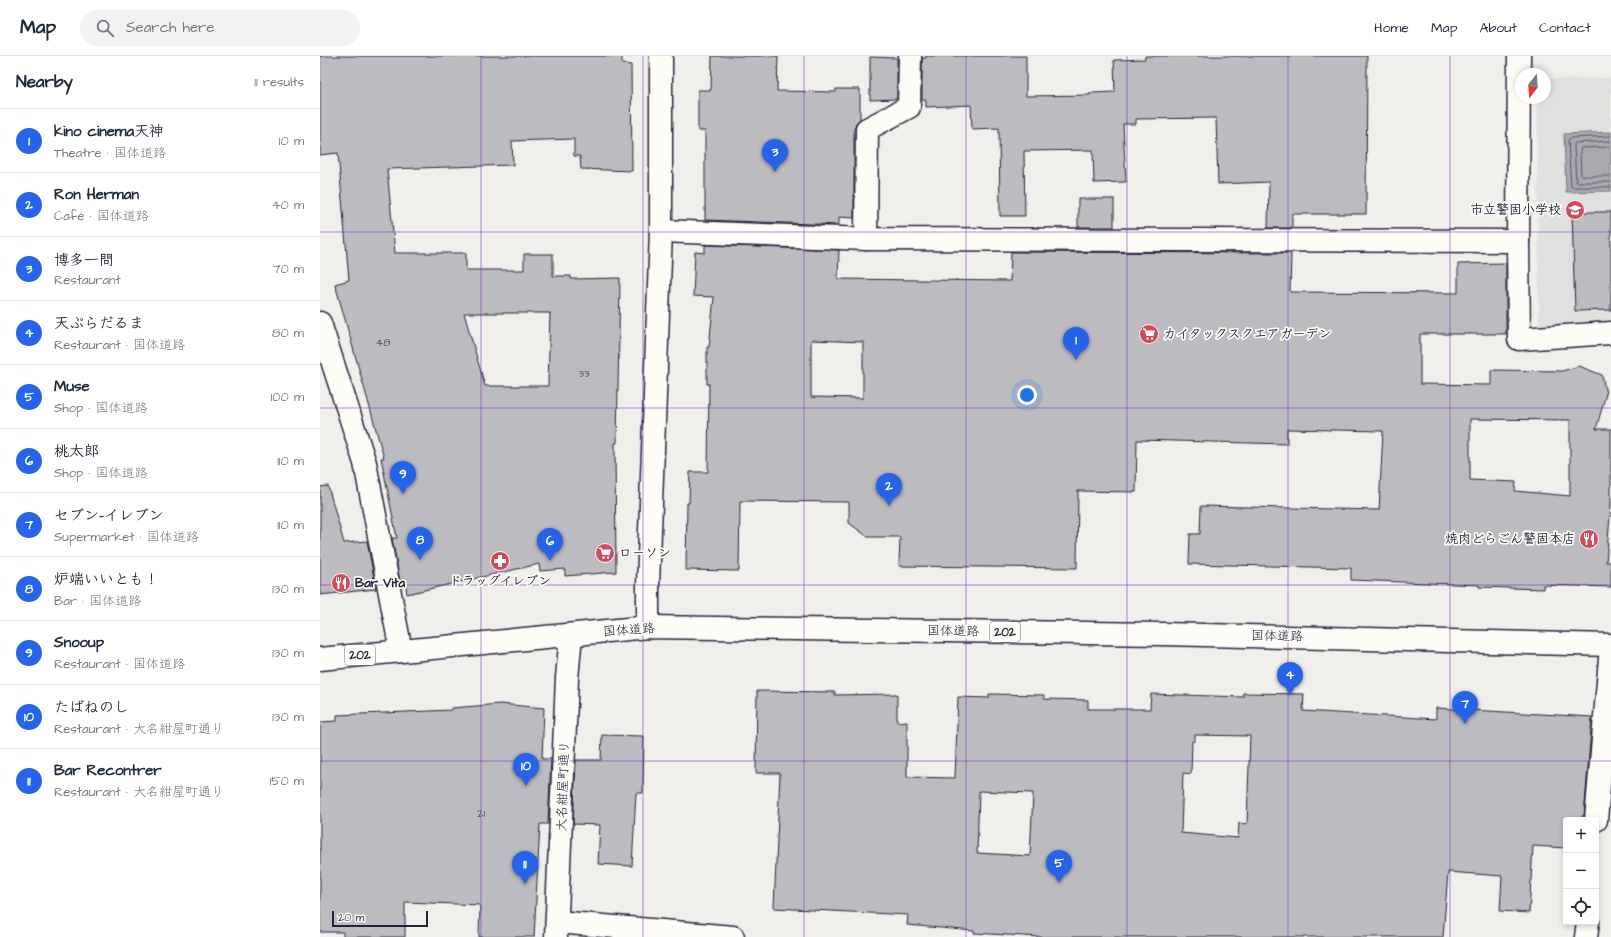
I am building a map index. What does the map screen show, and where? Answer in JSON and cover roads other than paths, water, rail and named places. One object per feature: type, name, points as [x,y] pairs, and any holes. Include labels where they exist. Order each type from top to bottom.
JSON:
[{"type":"main road","points":[[648,627],[648,586],[661,231],[661,56]]},
{"type":"main road","points":[[866,239],[867,129],[909,107],[910,56]]},
{"type":"main road","points":[[1519,56],[1519,339],[1611,333]]},
{"type":"main road","points":[[661,231],[866,239],[1518,241]]},
{"type":"main road","points":[[320,323],[365,463],[401,651]]},
{"type":"main road","name":"国体道路","points":[[320,659],[648,627],[1163,634],[1611,646]]},
{"type":"main road","name":"大名紺屋町通り","points":[[557,929],[567,678],[571,635]]},
{"type":"main road","points":[[1596,817],[1611,646]]},
{"type":"main road","points":[[1586,937],[1588,925]]},
{"type":"main road","points":[[557,929],[733,937]]},
{"type":"water","points":[[1611,132],[1611,191],[1566,192],[1564,134]]},
{"type":"place","name":"博多一問","points":[[775,172]]},
{"type":"place","name":"市立警固小学校","points":[[1575,210]]},
{"type":"place","name":"カイタックスクエアガーデン","points":[[1149,334]]},
{"type":"place","name":"kino cinema天神","points":[[1076,360]]},
{"type":"place","name":"Snooup","points":[[403,494]]},
{"type":"place","name":"Ron Herman","points":[[889,506]]},
{"type":"place","name":"焼肉どらごん警固本店","points":[[1589,539]]},
{"type":"place","name":"ローソン","points":[[605,553]]},
{"type":"place","name":"炉端いいとも！","points":[[420,560]]},
{"type":"place","name":"ドラッグイレブン","points":[[500,561]]},
{"type":"place","name":"桃太郎","points":[[550,561]]},
{"type":"place","name":"Bar Vita","points":[[341,583]]},
{"type":"place","name":"天ぷらだるま","points":[[1290,695]]},
{"type":"place","name":"セブン-イレブン","points":[[1465,724]]},
{"type":"place","name":"たばねのし","points":[[526,786]]},
{"type":"place","name":"Muse","points":[[1059,883]]},
{"type":"place","name":"Bar Recontrer","points":[[525,884]]}]
